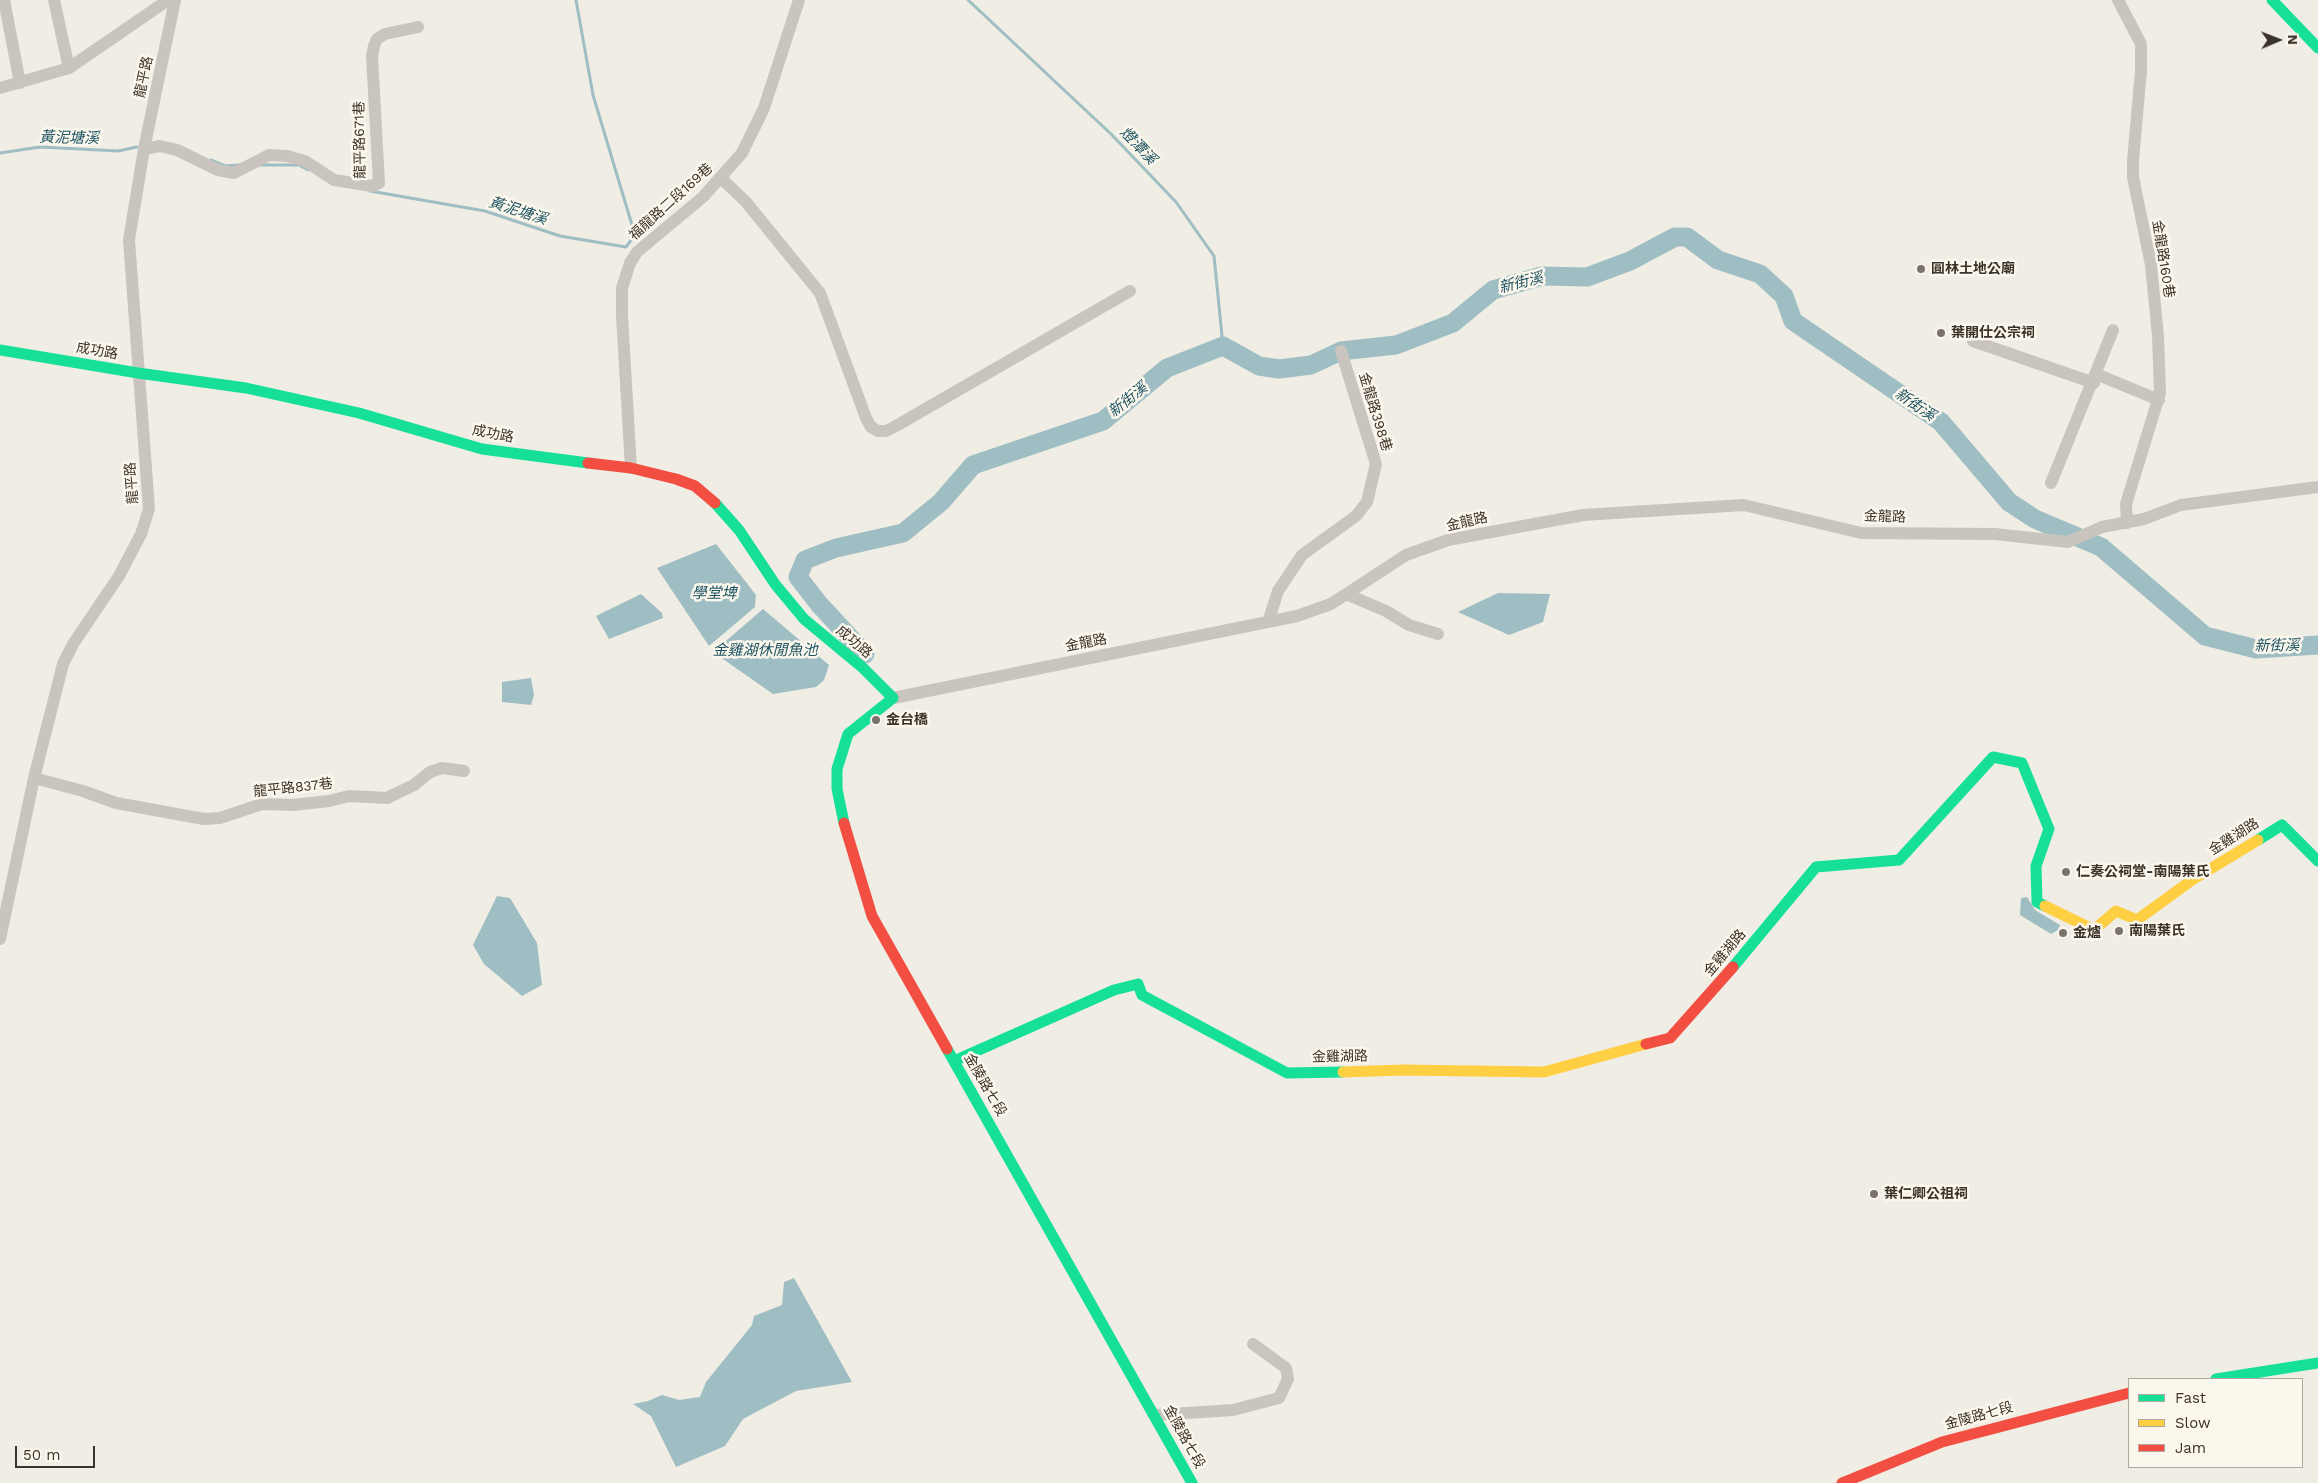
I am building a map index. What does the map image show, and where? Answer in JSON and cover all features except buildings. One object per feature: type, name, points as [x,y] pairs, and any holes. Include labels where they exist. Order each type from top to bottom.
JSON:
[{"type":"street","points":[[4,0],[20,83]]},
{"type":"street","points":[[54,0],[69,68]]},
{"type":"street","points":[[0,88],[69,68],[168,0]]},
{"type":"street","name":"龍平路","points":[[0,939],[34,778],[63,664],[73,644],[119,576],[141,534],[149,509],[129,240],[144,149],[175,0]]},
{"type":"street","name":"福龍路二段169巷","points":[[631,468],[622,316],[622,288],[630,263],[637,252],[703,197],[742,153],[758,122],[799,0]]},
{"type":"street","name":"金龍路160巷","points":[[2118,0],[2141,44],[2141,70],[2133,177],[2151,265],[2158,336],[2159,400],[2126,504],[2127,523]]},
{"type":"street","points":[[2272,0],[2318,48]]},
{"type":"street","name":"龍平路671巷","points":[[144,149],[160,146],[177,150],[218,170],[234,173],[269,155],[287,156],[305,161],[334,180],[372,186],[379,182],[372,56],[374,46],[377,39],[386,34],[418,27]]},
{"type":"street","points":[[721,178],[746,202],[820,293],[866,418],[871,427],[878,431],[896,426],[1130,291]]},
{"type":"street","points":[[2051,483],[2113,330]]},
{"type":"street","points":[[1973,341],[2095,378],[2159,400]]},
{"type":"street","name":"成功路","points":[[0,350],[138,373],[246,388],[359,413],[425,434],[482,449],[631,468],[676,479],[695,486],[710,497],[739,530],[775,584],[804,619],[853,660],[893,698]]},
{"type":"street","name":"金龍路398巷","points":[[1268,622],[1278,591],[1302,556],[1356,516],[1367,502],[1376,464],[1341,351]]},
{"type":"street","points":[[2127,523],[2144,519],[2181,505],[2318,488]]},
{"type":"street","name":"金龍路","points":[[893,698],[1296,616],[1331,604],[1406,555],[1414,552],[1466,536],[1583,514],[1744,505],[1861,533],[1994,534],[2068,542],[2102,527],[2127,523]]},
{"type":"street","points":[[1346,594],[1386,611],[1409,625],[1438,634]]},
{"type":"street","name":"金陵路七段","points":[[893,698],[848,734],[841,750],[837,769],[837,789],[847,838],[872,916],[1155,1414],[1192,1483]]},
{"type":"street","name":"金雞湖路","points":[[954,1061],[1114,990],[1138,984],[1142,995],[1287,1073],[1403,1070],[1544,1072],[1670,1038],[1816,867],[1899,860],[1993,757],[2022,763],[2049,829],[2036,866],[2037,902],[2094,930],[2116,911],[2137,920],[2192,880],[2282,825],[2318,861]]},
{"type":"street","name":"龍平路837巷","points":[[34,778],[116,803],[204,819],[220,818],[262,804],[293,805],[330,801],[348,796],[387,798],[414,785],[430,772],[442,768],[464,771]]},
{"type":"street","points":[[1155,1414],[1233,1410],[1279,1398],[1288,1379],[1286,1368],[1253,1344]]},
{"type":"street","points":[[2222,1378],[2318,1363]]},
{"type":"street","name":"金陵路七段","points":[[1842,1483],[1942,1442],[2128,1393]]},
{"type":"water","name":"學堂埤","points":[[716,544],[756,595],[755,607],[709,646],[657,568]]},
{"type":"water","points":[[1498,593],[1550,594],[1543,622],[1509,635],[1458,612]]},
{"type":"water","points":[[641,594],[662,613],[663,618],[609,639],[596,616]]},
{"type":"water","name":"金雞湖休閒魚池","points":[[763,609],[829,665],[824,680],[816,687],[773,694],[713,652]]},
{"type":"water","points":[[531,678],[534,695],[531,705],[502,702],[502,682]]},
{"type":"water","points":[[497,896],[510,898],[537,943],[542,985],[522,996],[484,964],[473,945]]},
{"type":"water","points":[[2027,897],[2035,910],[2060,925],[2058,930],[2051,934],[2020,915],[2021,898]]},
{"type":"water","points":[[794,1278],[852,1382],[796,1391],[743,1419],[725,1446],[676,1467],[651,1416],[633,1404],[648,1401],[662,1395],[679,1400],[700,1397],[706,1382],[752,1325],[754,1316],[782,1305],[784,1282]]},
{"type":"waterway","name":"黃泥塘溪","points":[[370,191],[485,211],[560,236],[626,247],[635,235],[593,95],[576,0]]},
{"type":"waterway","name":"燈潭溪","points":[[968,0],[1111,134],[1176,202],[1214,256],[1223,346]]},
{"type":"waterway","name":"黃泥塘溪","points":[[0,153],[40,147],[118,151],[137,147]]},
{"type":"waterway","name":"黃泥塘溪","points":[[211,160],[225,166],[239,165]]},
{"type":"waterway","name":"黃泥塘溪","points":[[260,165],[299,165],[308,170]]},
{"type":"waterway","name":"新街溪","points":[[865,654],[819,604],[798,577],[805,560],[836,548],[903,533],[941,502],[973,465],[1103,421],[1167,368],[1223,346],[1259,366],[1279,369],[1311,365],[1341,351],[1396,345],[1453,323],[1493,290],[1542,276],[1587,277],[1630,261],[1675,237],[1687,237],[1718,260],[1760,274],[1784,296],[1793,321],[1941,422],[2009,502],[2035,519],[2101,547],[2205,636],[2256,649],[2318,645]]},
{"type":"traffic: fast","points":[[2272,0],[2318,48]]},
{"type":"traffic: fast","points":[[0,350],[138,373],[246,388],[359,413],[482,449],[588,463]]},
{"type":"traffic: fast","points":[[715,503],[739,530],[775,584],[804,619],[863,668],[893,698],[848,734],[837,769],[837,789],[844,823]]},
{"type":"traffic: fast","points":[[1733,967],[1816,867],[1899,860],[1993,757],[2022,763],[2049,829],[2036,866],[2037,902],[2045,906]]},
{"type":"traffic: fast","points":[[2258,840],[2282,825],[2318,861]]},
{"type":"traffic: fast","points":[[954,1061],[1114,990],[1138,984],[1142,995],[1287,1073],[1343,1072]]},
{"type":"traffic: fast","points":[[947,1049],[1192,1483]]},
{"type":"traffic: fast","points":[[2222,1378],[2318,1363]]},
{"type":"traffic: slow","points":[[2045,906],[2094,930],[2116,911],[2137,920],[2192,880],[2258,840]]},
{"type":"traffic: slow","points":[[1343,1072],[1403,1070],[1544,1072],[1646,1044]]},
{"type":"traffic: jam","points":[[588,463],[631,468],[676,479],[695,486],[715,503]]},
{"type":"traffic: jam","points":[[844,823],[872,916],[947,1049]]},
{"type":"traffic: jam","points":[[1646,1044],[1670,1038],[1733,967]]},
{"type":"traffic: jam","points":[[1842,1483],[1942,1442],[2128,1393]]},
{"type":"place","name":"圓林土地公廟","points":[[1921,269]]},
{"type":"place","name":"葉開仕公宗祠","points":[[1941,333]]},
{"type":"place","name":"金台橋","points":[[876,720]]},
{"type":"place","name":"仁奏公祠堂-南陽葉氏","points":[[2066,872]]},
{"type":"place","name":"南陽葉氏","points":[[2119,931]]},
{"type":"place","name":"金爐","points":[[2063,933]]},
{"type":"place","name":"葉仁卿公祖祠","points":[[1874,1194]]}]
